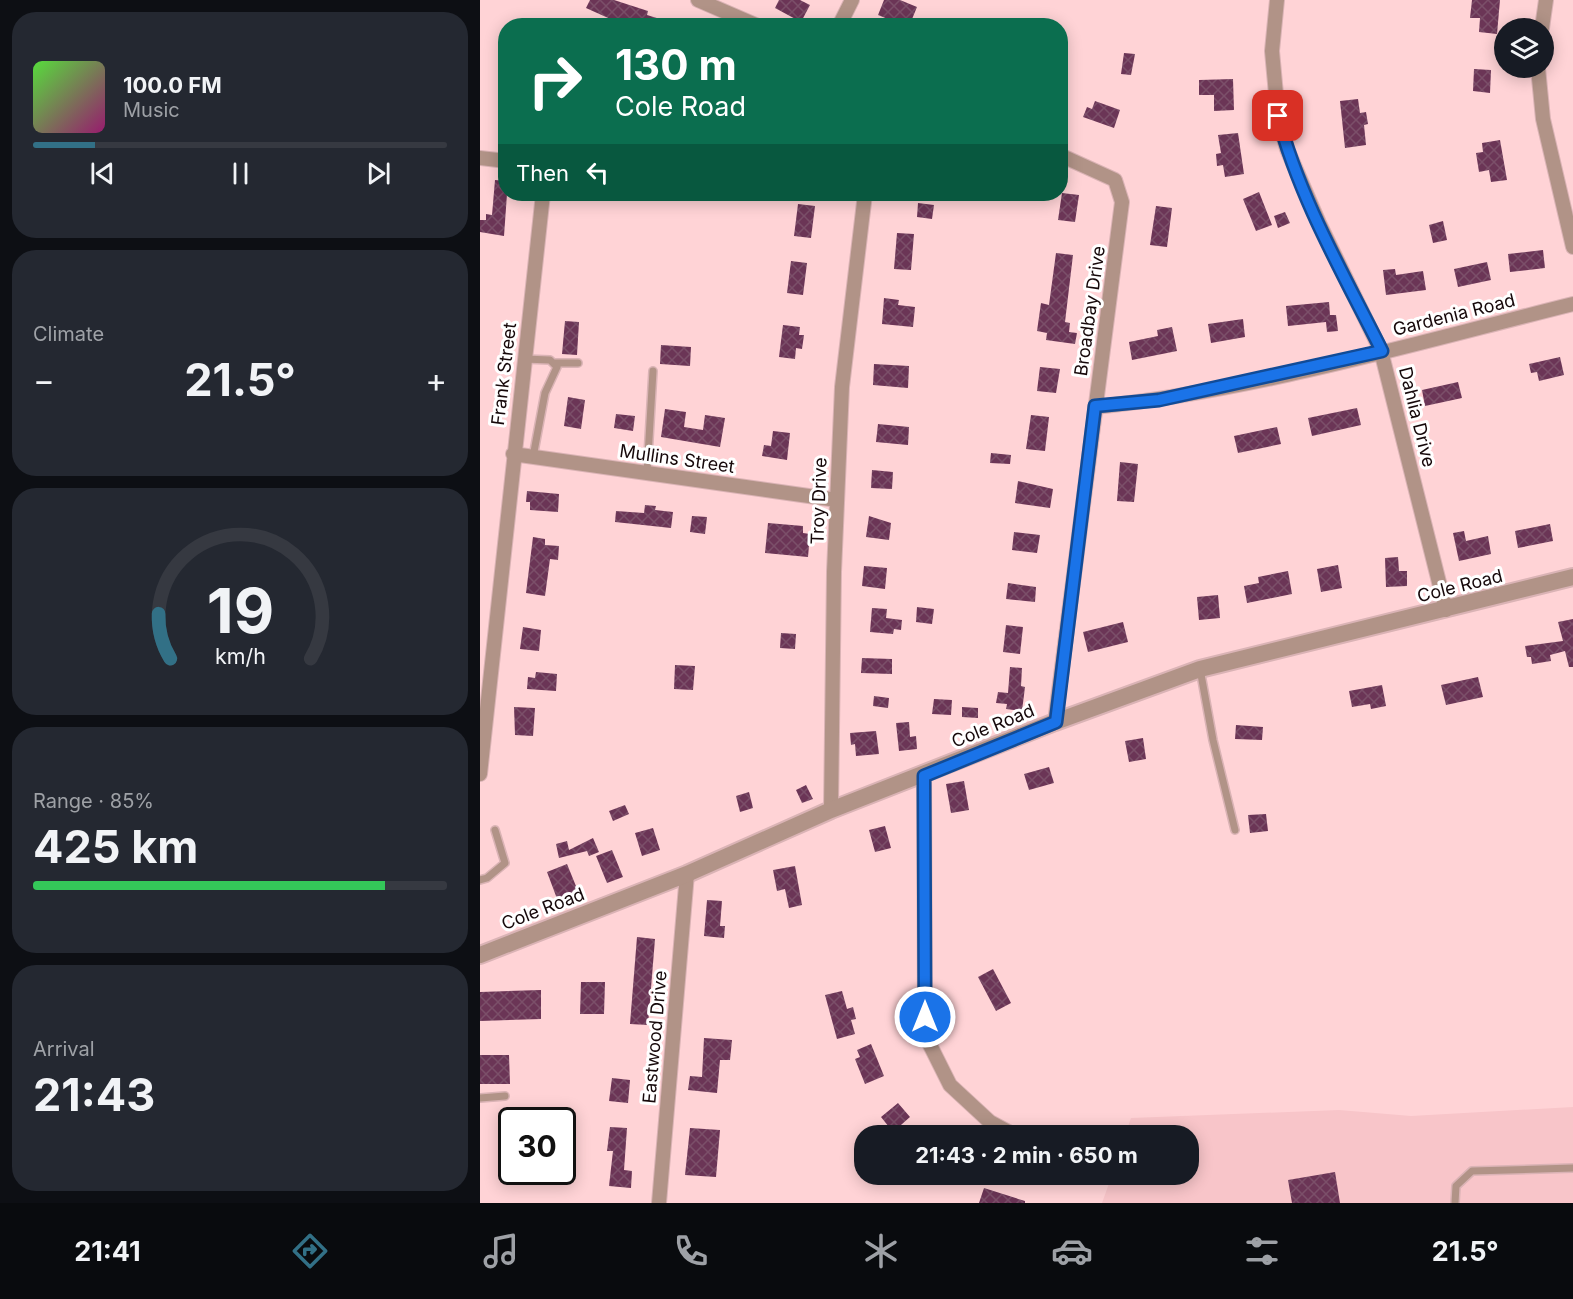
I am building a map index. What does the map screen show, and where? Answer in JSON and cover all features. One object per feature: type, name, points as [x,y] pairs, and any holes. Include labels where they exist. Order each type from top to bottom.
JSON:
[{"type":"street","points":[[698,0],[740,18]]},
{"type":"street","points":[[843,18],[852,0]]},
{"type":"street","name":"Dahlia Drive","points":[[1277,0],[1272,51],[1278,116],[1287,149],[1319,223],[1382,351],[1446,610]]},
{"type":"street","points":[[1543,18],[1545,0]]},
{"type":"street","points":[[1539,78],[1543,119],[1573,247]]},
{"type":"street","points":[[480,158],[498,160]]},
{"type":"street","name":"Broadbay Drive","points":[[1056,722],[1122,202],[1114,180],[1068,159]]},
{"type":"street","name":"Frank Street","points":[[480,774],[542,201]]},
{"type":"street","name":"Troy Drive","points":[[831,810],[837,500],[842,387],[863,201]]},
{"type":"street","name":"Gardenia Road","points":[[1095,406],[1169,398],[1382,351],[1573,304]]},
{"type":"street","name":"Mullins Street","points":[[513,454],[837,500]]},
{"type":"street","name":"Cole Road","points":[[480,955],[687,874],[831,810],[924,776],[1056,722],[1200,669],[1573,577]]},
{"type":"street","points":[[924,776],[925,1035],[950,1085],[996,1125]]},
{"type":"street","name":"Eastwood Drive","points":[[659,1203],[687,874]]},
{"type":"lane","points":[[524,359],[578,363]]},
{"type":"lane","points":[[533,457],[545,393],[557,367],[554,363]]},
{"type":"lane","points":[[647,473],[653,371]]},
{"type":"lane","points":[[1200,669],[1213,740],[1235,830]]},
{"type":"lane","points":[[480,880],[487,878],[505,863],[495,830]]},
{"type":"lane","points":[[480,1098],[506,1096]]},
{"type":"lane","points":[[1455,1203],[1456,1186],[1472,1171],[1573,1168]]},
{"type":"shaded area","points":[[1573,1107],[1573,1203],[1102,1203],[1108,1185],[1199,1185],[1199,1125],[1129,1125],[1131,1118],[1339,1110],[1411,1116]]},
{"type":"building","points":[[590,0],[614,0],[648,11],[647,15],[657,18],[608,18],[586,8]]},
{"type":"building","points":[[779,0],[800,0],[810,5],[803,18],[794,18],[775,8]]},
{"type":"building","points":[[884,0],[900,0],[917,7],[912,18],[885,18],[878,15]]},
{"type":"building","points":[[1472,0],[1500,0],[1498,18],[1494,18],[1494,34],[1479,32],[1480,18],[1470,18]]},
{"type":"building","points":[[1124,53],[1135,54],[1131,75],[1121,74]]},
{"type":"building","points":[[1474,69],[1491,70],[1490,93],[1473,91]]},
{"type":"building","points":[[1233,79],[1234,110],[1214,111],[1214,95],[1199,95],[1199,80]]},
{"type":"building","points":[[1358,99],[1360,113],[1366,112],[1368,124],[1364,125],[1366,145],[1345,148],[1340,101]]},
{"type":"building","points":[[1095,101],[1120,110],[1114,128],[1083,117],[1087,107],[1092,109]]},
{"type":"building","points":[[1238,133],[1244,174],[1225,177],[1223,165],[1217,166],[1216,154],[1221,153],[1218,135]]},
{"type":"building","points":[[1500,140],[1507,180],[1491,182],[1489,170],[1479,172],[1476,153],[1483,152],[1482,143]]},
{"type":"building","points":[[495,180],[498,180],[498,201],[506,201],[504,236],[480,232],[480,220],[486,220],[486,214],[492,215]]},
{"type":"building","points":[[1259,192],[1272,225],[1256,231],[1243,199]]},
{"type":"building","points":[[1068,194],[1079,195],[1075,222],[1058,220],[1061,201],[1068,201]]},
{"type":"building","points":[[918,203],[934,205],[932,219],[917,217]]},
{"type":"building","points":[[798,204],[815,206],[811,238],[794,236]]},
{"type":"building","points":[[1156,206],[1172,208],[1167,247],[1150,245]]},
{"type":"building","points":[[1285,212],[1290,223],[1278,228],[1274,216]]},
{"type":"building","points":[[1443,221],[1447,240],[1433,243],[1429,225]]},
{"type":"building","points":[[897,233],[914,234],[911,270],[894,269]]},
{"type":"building","points":[[1543,250],[1545,268],[1510,272],[1508,254]]},
{"type":"building","points":[[1056,253],[1073,255],[1065,322],[1070,323],[1069,332],[1077,333],[1075,344],[1046,340],[1047,333],[1037,331],[1041,303],[1049,305]]},
{"type":"building","points":[[791,261],[807,263],[803,295],[787,293]]},
{"type":"building","points":[[1487,262],[1491,280],[1458,287],[1454,269]]},
{"type":"building","points":[[1395,269],[1396,275],[1423,271],[1426,290],[1386,295],[1383,270]]},
{"type":"building","points":[[884,298],[899,300],[898,305],[915,307],[913,327],[882,324]]},
{"type":"building","points":[[1329,302],[1330,315],[1336,315],[1338,331],[1327,332],[1326,322],[1288,326],[1286,306]]},
{"type":"building","points":[[1243,319],[1245,337],[1211,343],[1208,324]]},
{"type":"building","points":[[565,321],[579,322],[577,355],[562,354]]},
{"type":"building","points":[[783,325],[800,327],[799,335],[804,335],[802,349],[796,348],[795,359],[779,357]]},
{"type":"building","points":[[1172,327],[1177,351],[1132,360],[1129,342],[1158,336],[1157,330]]},
{"type":"building","points":[[661,345],[691,347],[690,366],[660,364]]},
{"type":"building","points":[[1560,357],[1564,375],[1539,381],[1537,372],[1531,373],[1529,364]]},
{"type":"building","points":[[874,364],[909,366],[908,388],[873,385]]},
{"type":"building","points":[[1040,367],[1060,369],[1056,393],[1037,391]]},
{"type":"building","points":[[1458,382],[1462,398],[1425,406],[1422,390]]},
{"type":"building","points":[[568,397],[585,400],[581,429],[564,426]]},
{"type":"building","points":[[1357,408],[1361,425],[1312,436],[1308,418]]},
{"type":"building","points":[[665,409],[686,412],[684,427],[703,430],[705,415],[725,418],[720,447],[661,437]]},
{"type":"building","points":[[616,414],[635,416],[633,431],[614,428]]},
{"type":"building","points":[[1031,415],[1049,417],[1045,451],[1026,449]]},
{"type":"building","points":[[878,424],[909,427],[908,445],[876,442]]},
{"type":"building","points":[[1277,427],[1281,444],[1238,453],[1234,436]]},
{"type":"building","points":[[773,431],[790,433],[787,460],[762,456],[764,445],[771,446]]},
{"type":"building","points":[[991,453],[1011,455],[1010,464],[990,463]]},
{"type":"building","points":[[1120,462],[1138,464],[1134,502],[1117,501]]},
{"type":"building","points":[[872,470],[893,472],[892,489],[871,488]]},
{"type":"building","points":[[1018,481],[1053,489],[1050,508],[1015,503]]},
{"type":"building","points":[[527,491],[559,494],[558,512],[530,510],[530,502],[526,502]]},
{"type":"building","points":[[645,505],[656,506],[655,510],[673,512],[671,528],[615,522],[616,511],[644,513]]},
{"type":"building","points":[[692,516],[707,517],[705,534],[690,532]]},
{"type":"building","points":[[869,516],[891,523],[889,540],[866,537]]},
{"type":"building","points":[[768,523],[803,526],[803,533],[810,534],[808,557],[765,553]]},
{"type":"building","points":[[1550,524],[1553,541],[1518,548],[1515,531]]},
{"type":"building","points":[[1464,531],[1466,541],[1488,536],[1491,554],[1459,561],[1453,533]]},
{"type":"building","points":[[1014,532],[1040,535],[1037,553],[1012,550]]},
{"type":"building","points":[[533,537],[545,539],[545,545],[559,546],[558,560],[550,559],[545,596],[526,593]]},
{"type":"building","points":[[1398,557],[1399,571],[1407,571],[1407,586],[1386,587],[1385,558]]},
{"type":"building","points":[[1338,565],[1342,588],[1321,592],[1317,569]]},
{"type":"building","points":[[864,566],[887,568],[885,589],[862,586]]},
{"type":"building","points":[[1288,571],[1292,594],[1247,603],[1244,586],[1259,583],[1258,577]]},
{"type":"building","points":[[1008,583],[1036,587],[1035,602],[1006,599]]},
{"type":"building","points":[[1218,595],[1220,618],[1199,620],[1197,597]]},
{"type":"building","points":[[917,607],[934,609],[932,624],[916,622]]},
{"type":"building","points":[[872,608],[887,609],[886,618],[902,620],[901,630],[894,629],[893,634],[870,632]]},
{"type":"building","points":[[1573,619],[1573,667],[1569,667],[1565,651],[1550,655],[1551,661],[1532,664],[1531,657],[1527,657],[1525,646],[1563,641],[1558,622]]},
{"type":"building","points":[[1123,622],[1128,642],[1088,652],[1083,632]]},
{"type":"building","points":[[1006,625],[1023,627],[1020,654],[1003,652]]},
{"type":"building","points":[[523,627],[541,630],[539,651],[520,649]]},
{"type":"building","points":[[781,633],[796,634],[795,649],[780,648]]},
{"type":"building","points":[[862,658],[892,659],[892,674],[861,673]]},
{"type":"building","points":[[675,665],[695,666],[693,690],[674,689]]},
{"type":"building","points":[[1010,667],[1022,668],[1021,686],[1025,687],[1022,711],[1006,709],[1007,704],[996,703],[998,692],[1008,693]]},
{"type":"building","points":[[536,672],[557,674],[556,691],[527,689],[528,677],[535,678]]},
{"type":"building","points":[[1478,677],[1483,697],[1446,705],[1441,685]]},
{"type":"building","points":[[1382,685],[1386,706],[1371,709],[1370,704],[1352,707],[1349,691]]},
{"type":"building","points":[[874,696],[889,698],[888,708],[873,706]]},
{"type":"building","points":[[934,699],[952,700],[951,715],[932,714]]},
{"type":"building","points":[[514,707],[535,708],[533,736],[515,735]]},
{"type":"building","points":[[962,707],[978,708],[978,718],[962,717]]},
{"type":"building","points":[[909,722],[910,737],[916,736],[917,749],[899,751],[896,723]]},
{"type":"building","points":[[1236,725],[1263,727],[1262,740],[1235,739]]},
{"type":"building","points":[[876,731],[879,754],[856,756],[855,744],[851,745],[850,733]]},
{"type":"building","points":[[1143,738],[1146,759],[1129,762],[1125,741]]},
{"type":"building","points":[[1049,767],[1054,783],[1029,790],[1024,774]]},
{"type":"building","points":[[964,781],[969,810],[951,813],[946,784]]},
{"type":"building","points":[[806,785],[813,799],[802,803],[796,790]]},
{"type":"building","points":[[749,792],[753,808],[740,812],[736,796]]},
{"type":"building","points":[[625,805],[629,814],[613,821],[609,811]]},
{"type":"building","points":[[1266,814],[1268,831],[1250,833],[1248,815]]},
{"type":"building","points":[[885,826],[891,848],[875,852],[869,830]]},
{"type":"building","points":[[653,828],[660,850],[642,856],[635,833]]},
{"type":"building","points":[[593,838],[599,852],[589,856],[587,851],[559,858],[556,844],[567,841],[569,850]]},
{"type":"building","points":[[612,850],[623,877],[607,883],[596,856]]},
{"type":"building","points":[[567,864],[580,896],[559,904],[547,872]]},
{"type":"building","points":[[795,866],[802,905],[789,908],[785,889],[777,891],[773,870]]},
{"type":"building","points":[[707,900],[722,901],[720,926],[725,926],[724,938],[704,936]]},
{"type":"building","points":[[637,937],[655,939],[648,1025],[630,1024]]},
{"type":"building","points":[[993,969],[1011,1003],[996,1011],[978,977]]},
{"type":"building","points":[[581,982],[605,982],[604,1014],[580,1014]]},
{"type":"building","points":[[541,990],[541,1019],[480,1021],[480,992]]},
{"type":"building","points":[[842,991],[847,1009],[853,1007],[856,1019],[851,1020],[855,1034],[837,1039],[825,995]]},
{"type":"building","points":[[704,1038],[732,1040],[730,1060],[720,1060],[717,1093],[688,1090],[690,1076],[702,1077]]},
{"type":"building","points":[[871,1044],[884,1076],[865,1084],[855,1059],[860,1057],[857,1050]]},
{"type":"building","points":[[480,1055],[509,1055],[510,1084],[480,1084]]},
{"type":"building","points":[[612,1078],[630,1080],[628,1103],[609,1101]]},
{"type":"building","points":[[898,1103],[910,1117],[901,1125],[887,1125],[881,1117]]},
{"type":"building","points":[[610,1127],[627,1128],[624,1170],[632,1171],[631,1188],[609,1186],[613,1151],[607,1151]]},
{"type":"building","points":[[690,1128],[720,1130],[716,1177],[685,1175]]},
{"type":"building","points":[[1335,1172],[1340,1203],[1292,1203],[1288,1180]]},
{"type":"building","points":[[984,1188],[1025,1201],[1025,1203],[979,1203]]},
{"type":"route","points":[[925,1017],[924,776],[1056,722],[1095,406],[1159,400],[1382,351],[1319,223],[1287,149],[1278,116]]}]
